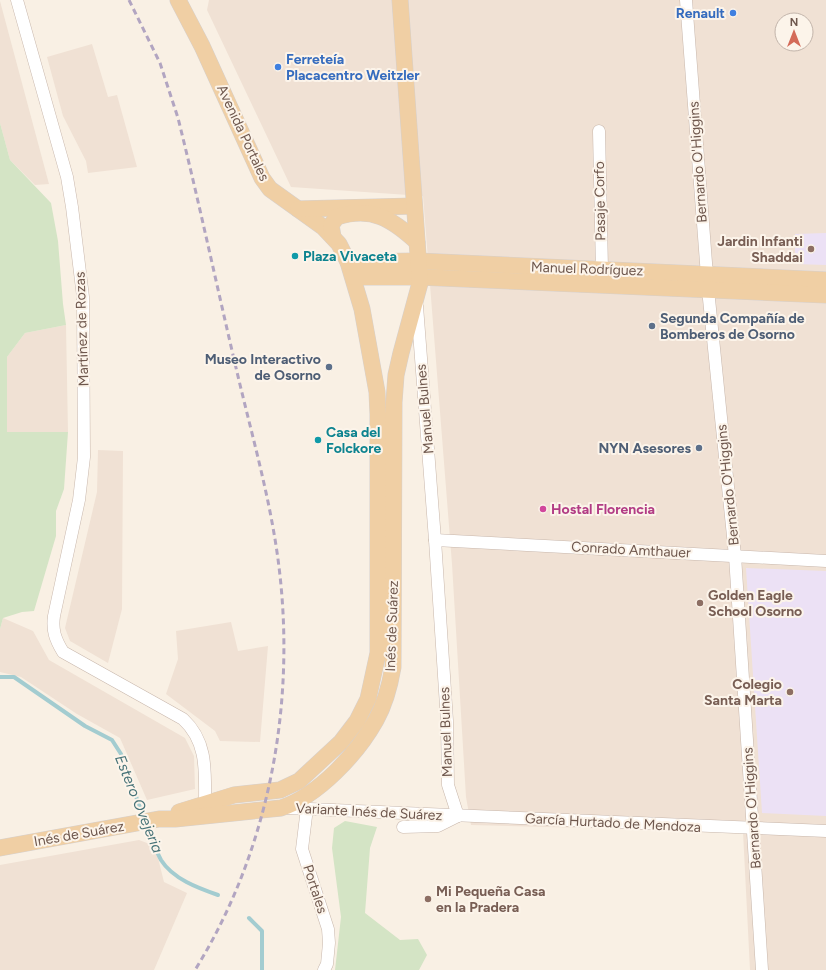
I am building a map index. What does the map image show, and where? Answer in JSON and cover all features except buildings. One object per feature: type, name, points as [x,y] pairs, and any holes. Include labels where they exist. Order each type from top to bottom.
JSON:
[{"type":"main road","name":"Avenida Portales","points":[[178,0],[202,46],[262,178],[270,189],[333,237],[348,262],[362,309]]},
{"type":"main road","name":"Manuel Bulnes","points":[[400,0],[419,269],[416,300]]},
{"type":"main road","points":[[298,209],[414,206]]},
{"type":"main road","points":[[333,237],[331,225],[337,217],[367,214],[389,220],[416,242]]},
{"type":"main road","name":"Manuel Rodríguez","points":[[348,262],[419,269],[708,282],[826,280]]},
{"type":"main road","name":"Manuel Rodríguez","points":[[353,277],[419,269],[602,270],[826,295]]},
{"type":"main road","name":"Inés de Suárez","points":[[0,848],[159,819],[234,795],[280,790],[299,781],[341,742],[364,709],[372,684],[378,653],[386,580],[396,375],[416,300]]},
{"type":"main road","name":"Inés de Suárez","points":[[159,819],[175,819],[280,808],[299,801],[308,795],[352,754],[376,720],[386,696],[393,667],[386,580],[377,392],[362,309]]},
{"type":"street","name":"Martínez de Rozas","points":[[17,0],[67,177],[83,297],[83,478],[52,626],[55,639],[63,652],[183,720],[190,726],[198,736],[202,750],[205,804]]},
{"type":"street","name":"Bernardo O'Higgins","points":[[686,0],[708,282],[735,556],[762,970]]},
{"type":"street","name":"Pasaje Corfo","points":[[599,131],[602,270]]},
{"type":"street","name":"Manuel Bulnes","points":[[416,300],[435,540],[447,721],[448,785],[458,816]]},
{"type":"street","name":"Conrado Amthauer","points":[[435,540],[826,561]]},
{"type":"street","name":"Variante Inés de Suárez","points":[[280,808],[307,808],[382,814],[458,816]]},
{"type":"street","name":"Portales","points":[[307,808],[302,848],[328,929],[329,943],[327,964],[324,970]]},
{"type":"street","name":"García Hurtado de Mendoza","points":[[403,827],[438,826],[458,816],[826,831]]},
{"type":"shaded area","points":[[209,0],[826,0],[826,970],[750,970],[743,832],[471,825],[466,797],[452,564],[423,196],[291,187],[207,10]]},
{"type":"shaded area","points":[[0,1],[49,184],[35,185],[10,160],[0,123]]},
{"type":"shaded area","points":[[92,44],[108,97],[117,95],[137,167],[88,173],[86,161],[63,116],[47,57]]},
{"type":"shaded area","name":"Jardin Infanti Shaddai","points":[[826,233],[826,265],[795,264],[795,234]]},
{"type":"shaded area","points":[[66,325],[68,432],[7,432],[7,357],[25,333]]},
{"type":"shaded area","points":[[98,450],[123,451],[122,609],[108,663],[70,641],[65,628],[97,492]]},
{"type":"shaded area","name":"Colegio Santa Marta","points":[[746,568],[826,571],[826,816],[762,813]]},
{"type":"shaded area","points":[[3,618],[33,631],[49,660],[185,738],[194,756],[195,789],[147,800],[120,738],[77,714],[21,677],[0,672],[0,629]]},
{"type":"shaded area","points":[[231,622],[238,651],[268,646],[260,742],[220,741],[215,731],[166,694],[178,659],[176,631]]},
{"type":"shaded area","points":[[139,840],[155,846],[164,882],[187,893],[154,970],[0,970],[0,865]]},
{"type":"green space","points":[[0,123],[10,160],[51,203],[58,241],[66,325],[25,333],[7,357],[7,432],[68,432],[64,489],[56,511],[56,536],[34,611],[22,612],[3,618],[0,629]]},
{"type":"green space","points":[[345,821],[377,827],[370,848],[365,913],[400,940],[418,939],[427,955],[419,970],[335,970],[341,917],[332,848],[334,828]]},
{"type":"waterway","name":"Estero Ovejeria","points":[[0,677],[14,677],[85,726],[112,740],[121,754],[144,819]]},
{"type":"waterway","name":"Estero Ovejeria","points":[[146,825],[159,856],[166,867],[186,882],[218,895]]},
{"type":"waterway","name":"Estero Ovejeria","points":[[249,918],[262,931],[262,970]]},
{"type":"railway","points":[[129,0],[160,63],[178,118],[261,469],[276,542],[283,619],[283,671],[279,724],[271,776],[259,827],[242,876],[221,924],[195,970]]},
{"type":"place","name":"Renault","points":[[733,13]]},
{"type":"place","name":"Ferreteía Placacentro Weitzler","points":[[278,67]]},
{"type":"place","name":"Jardin Infanti Shaddai","points":[[811,249]]},
{"type":"place","name":"Plaza Vivaceta","points":[[295,256]]},
{"type":"place","name":"Segunda Compañía de Bomberos de Osorno","points":[[652,326]]},
{"type":"place","name":"Museo Interactivo de Osorno","points":[[329,367]]},
{"type":"place","name":"Casa del Folckore","points":[[318,440]]},
{"type":"place","name":"NYN Asesores","points":[[699,448]]},
{"type":"place","name":"Hostal Florencia","points":[[543,509]]},
{"type":"place","name":"Golden Eagle School Osorno","points":[[700,603]]},
{"type":"place","name":"Colegio Santa Marta","points":[[790,692]]},
{"type":"place","name":"Mi Pequeña Casa en la Pradera","points":[[428,899]]}]
